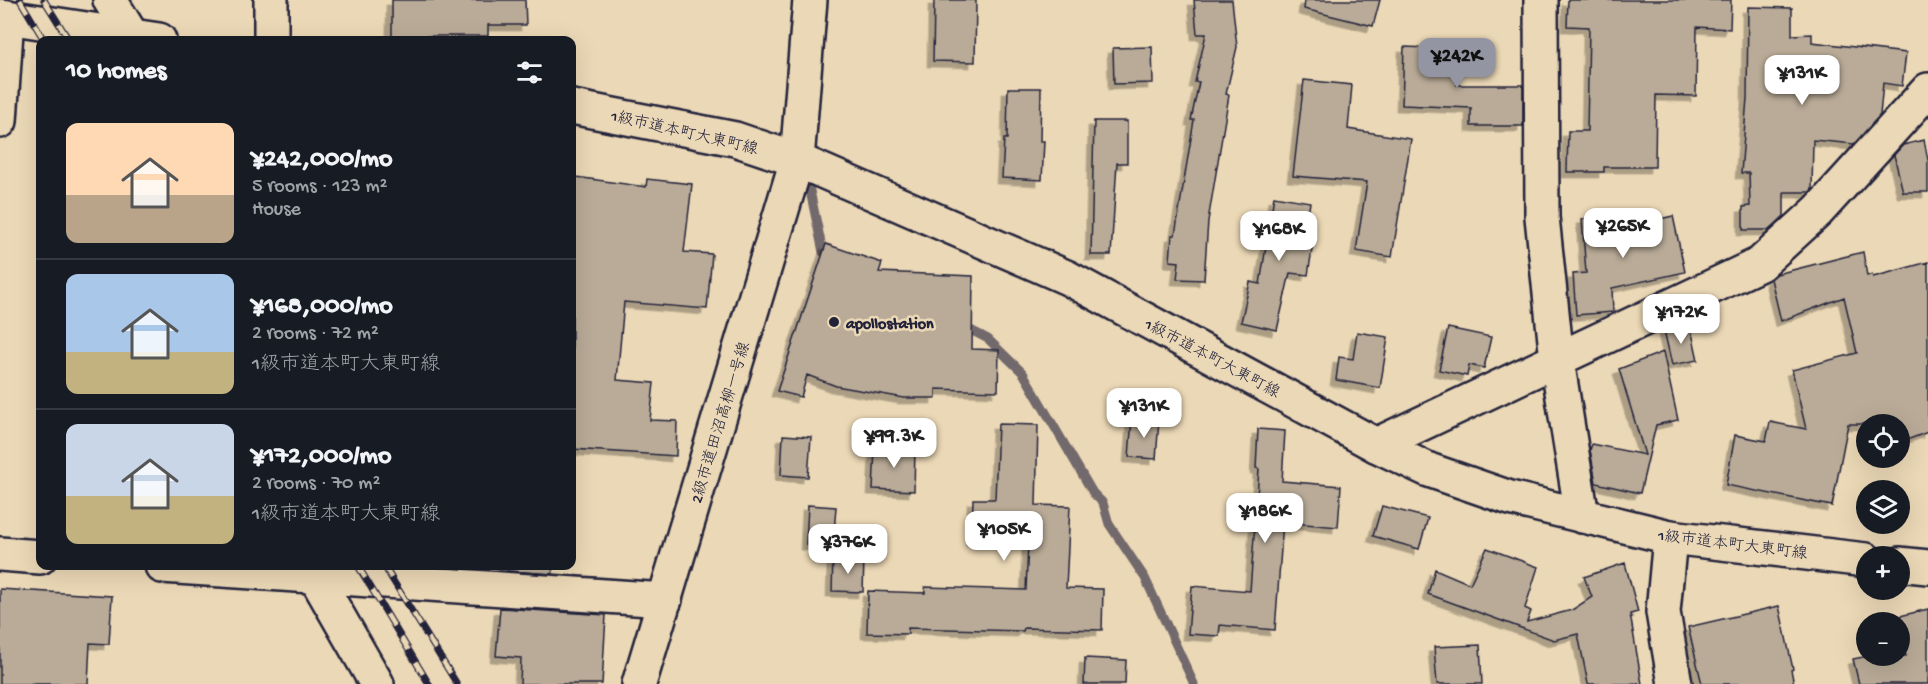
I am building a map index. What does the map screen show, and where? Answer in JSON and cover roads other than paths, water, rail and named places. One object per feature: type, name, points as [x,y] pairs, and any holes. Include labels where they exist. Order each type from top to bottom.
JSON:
[{"type":"street","points":[[110,0],[144,36]]},
{"type":"street","points":[[271,36],[272,0]]},
{"type":"street","name":"2級市道田沼高柳一号線","points":[[639,684],[797,160],[810,0]]},
{"type":"street","points":[[1541,0],[1542,217],[1557,360],[1582,516]]},
{"type":"street","points":[[0,122],[3,17],[132,36]]},
{"type":"street","points":[[1376,445],[1760,264],[1818,212],[1928,90]]},
{"type":"street","name":"1級市道本町大東町線","points":[[576,108],[735,139],[797,160],[1068,278],[1376,445],[1429,470],[1490,491],[1670,537],[1856,559]]},
{"type":"street","points":[[1670,537],[1663,612],[1675,684]]},
{"type":"street","points":[[0,554],[36,557]]},
{"type":"street","points":[[1910,565],[1928,567]]},
{"type":"street","points":[[223,570],[665,600]]},
{"type":"street","points":[[315,576],[377,684]]},
{"type":"waterway","points":[[806,172],[823,252],[833,260]]},
{"type":"waterway","points":[[963,326],[988,339],[1023,373],[1093,493],[1103,503],[1109,524],[1145,578],[1194,684]]},
{"type":"railway","points":[[20,0],[42,36]]},
{"type":"railway","points":[[44,0],[66,36]]},
{"type":"railway","points":[[360,570],[429,684]]},
{"type":"railway","points":[[386,570],[457,684]]},
{"type":"place","name":"apollostation","points":[[834,322]]}]
